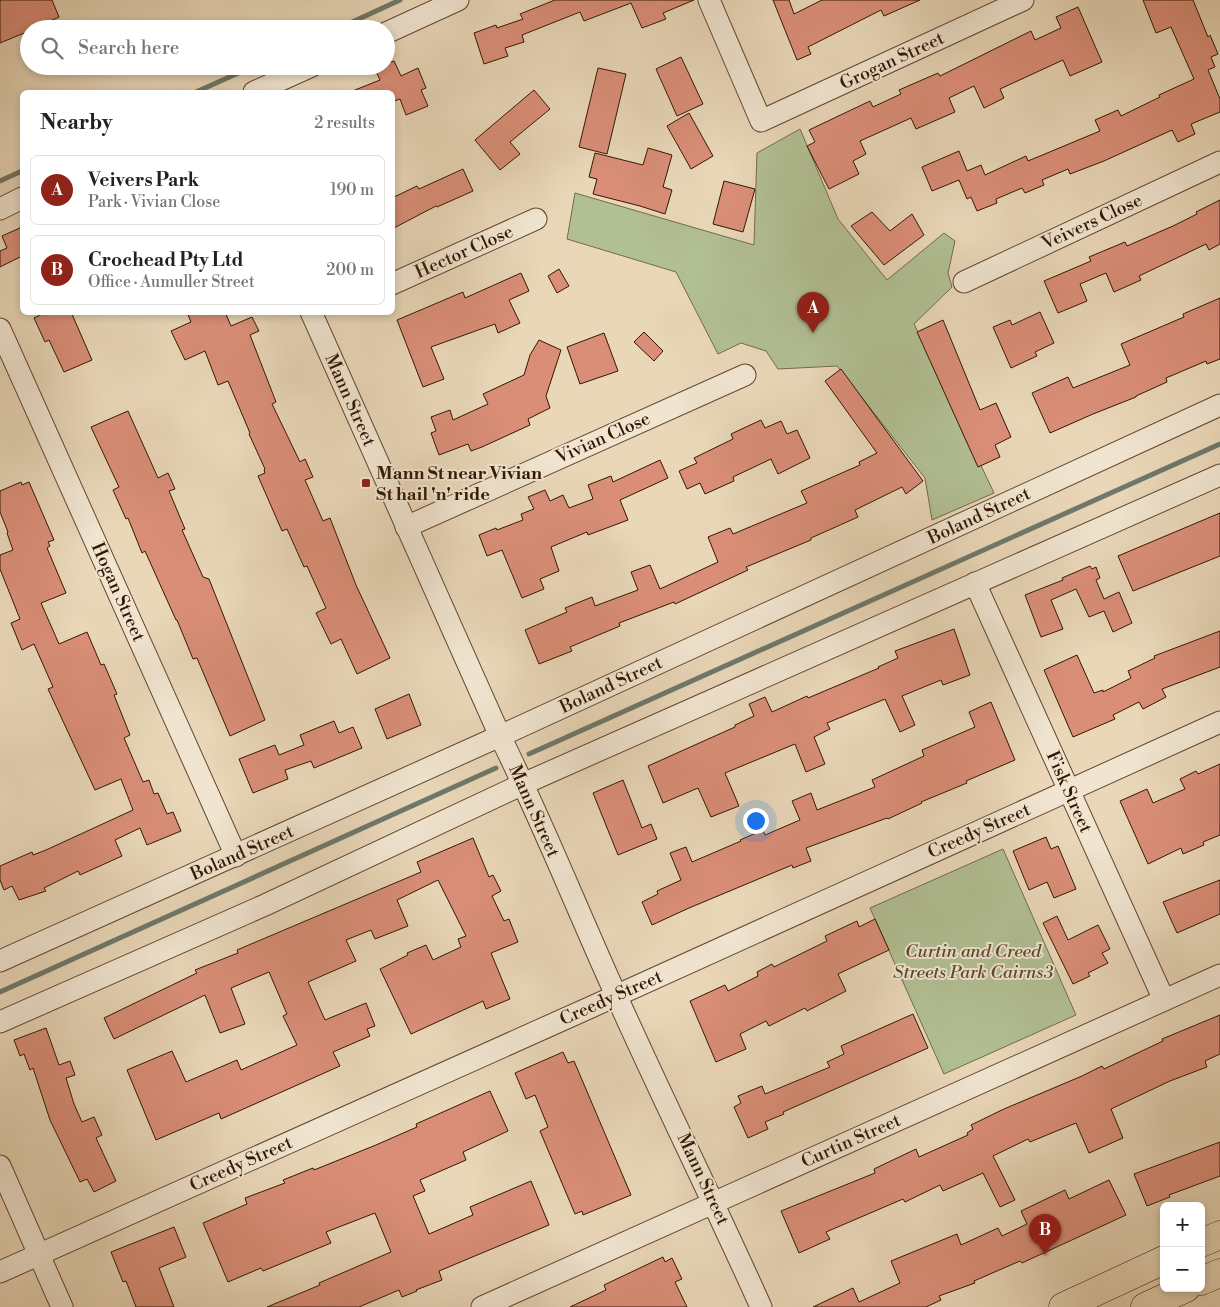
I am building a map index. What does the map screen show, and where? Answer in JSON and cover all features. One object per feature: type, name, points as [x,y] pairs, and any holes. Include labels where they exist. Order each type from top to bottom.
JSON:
[{"type":"main road","points":[[1205,1241],[1220,1235]]},
{"type":"main road","points":[[1063,1307],[1160,1262]]},
{"type":"main road","points":[[1205,1279],[1220,1273]]},
{"type":"main road","points":[[1145,1307],[1177,1292]]},
{"type":"street","points":[[395,29],[458,0]]},
{"type":"street","name":"Grogan Street","points":[[709,0],[760,122],[1023,0]]},
{"type":"street","points":[[258,90],[292,75]]},
{"type":"street","name":"Veivers Close","points":[[964,282],[1220,162]]},
{"type":"street","points":[[0,209],[20,199]]},
{"type":"street","name":"Hector Close","points":[[395,283],[536,219]]},
{"type":"street","name":"Mann Street","points":[[318,315],[406,527],[523,784],[616,996],[714,1202],[761,1307]]},
{"type":"street","name":"Hogan Street","points":[[0,329],[236,856]]},
{"type":"street","name":"Vivian Close","points":[[406,527],[746,375]]},
{"type":"street","name":"Boland Street","points":[[0,961],[500,736],[1220,404]]},
{"type":"street","points":[[0,1022],[266,905],[523,784],[1220,475]]},
{"type":"street","name":"Fisk Street","points":[[975,583],[1164,1000]]},
{"type":"street","name":"Creedy Street","points":[[0,1272],[616,996],[1220,722]]},
{"type":"street","name":"Curtin Street","points":[[482,1307],[1220,975]]},
{"type":"street","points":[[0,1166],[62,1307]]},
{"type":"green space","points":[[800,129],[838,219],[887,280],[944,233],[955,241],[948,273],[952,287],[914,324],[994,493],[932,520],[925,478],[837,366],[778,369],[766,351],[741,343],[718,354],[676,272],[567,239],[575,193],[754,245],[757,153]]},
{"type":"green space","name":"Curtin and Creed Streets Park Cairns3","points":[[1003,849],[1076,1015],[944,1074],[870,908]]},
{"type":"building","points":[[0,0],[52,0],[59,17],[52,20],[20,20],[20,35],[0,43]]},
{"type":"building","points":[[555,0],[694,0],[663,13],[666,19],[642,28],[631,3],[584,21],[580,12],[522,35],[524,42],[505,48],[508,56],[484,64],[474,33],[496,25],[497,28],[523,19],[520,14]]},
{"type":"building","points":[[773,0],[789,0],[794,14],[822,0],[920,0],[884,16],[881,10],[808,47],[811,54],[797,60]]},
{"type":"building","points":[[1143,0],[1193,0],[1208,37],[1210,35],[1218,54],[1211,57],[1215,67],[1208,70],[1220,99],[1220,112],[1191,124],[1195,134],[1178,142],[1172,130],[1104,161],[1070,174],[1068,169],[1042,180],[1044,185],[1025,193],[1022,188],[996,199],[997,203],[977,211],[971,197],[967,199],[959,180],[932,191],[922,167],[959,151],[967,171],[981,165],[985,175],[1026,156],[1028,161],[1100,131],[1095,120],[1118,110],[1121,116],[1160,97],[1159,95],[1194,79],[1171,27],[1156,33]]},
{"type":"building","points":[[1078,7],[1102,62],[1070,76],[1063,60],[1000,89],[1004,98],[984,108],[974,86],[949,98],[955,112],[916,129],[911,118],[860,141],[866,154],[853,161],[859,174],[829,189],[807,146],[815,142],[809,130],[870,101],[873,107],[901,94],[899,90],[938,73],[940,76],[1031,31],[1035,40],[1061,28],[1056,17]]},
{"type":"building","points":[[681,57],[703,104],[677,116],[656,69]]},
{"type":"building","points":[[395,63],[401,76],[418,68],[426,88],[421,90],[428,106],[406,115],[400,99],[395,101],[395,90],[355,90],[380,80],[378,75],[395,75]]},
{"type":"building","points":[[598,68],[626,74],[607,154],[579,147]]},
{"type":"building","points":[[534,90],[550,109],[510,142],[520,154],[500,170],[475,140]]},
{"type":"building","points":[[689,113],[713,156],[691,169],[667,126]]},
{"type":"building","points":[[648,148],[672,155],[663,187],[672,190],[665,214],[593,194],[597,179],[589,177],[595,153],[643,165]]},
{"type":"building","points":[[463,169],[473,191],[436,206],[395,227],[395,197],[417,186],[419,189]]},
{"type":"building","points":[[724,181],[755,189],[743,232],[713,224]]},
{"type":"building","points":[[1220,200],[1220,244],[1209,250],[1206,244],[1139,276],[1141,280],[1114,292],[1106,273],[1080,284],[1087,301],[1058,313],[1044,281],[1091,261],[1089,257],[1125,242],[1127,246],[1173,226]]},
{"type":"building","points":[[872,212],[890,231],[912,214],[924,235],[884,265],[851,226]]},
{"type":"building","points":[[20,228],[20,257],[0,267],[0,251],[7,248],[2,236]]},
{"type":"building","points":[[559,269],[569,286],[557,293],[548,276]]},
{"type":"building","points":[[521,273],[529,291],[509,300],[520,323],[498,333],[495,324],[431,347],[444,379],[423,387],[397,320],[463,292],[465,298]]},
{"type":"building","points":[[1220,298],[1220,359],[1207,364],[1206,361],[1166,378],[1167,382],[1136,397],[1050,433],[1032,393],[1068,377],[1073,388],[1130,365],[1121,344],[1184,317],[1183,314]]},
{"type":"building","points":[[1040,312],[1054,343],[1035,352],[1037,356],[1011,368],[993,327],[1010,320],[1012,325]]},
{"type":"building","points":[[40,315],[72,315],[92,360],[64,372],[49,340],[45,342],[34,318]]},
{"type":"building","points":[[188,315],[226,315],[231,326],[252,317],[259,331],[250,335],[276,402],[272,404],[300,462],[305,459],[313,477],[305,480],[323,521],[330,518],[356,585],[390,658],[357,674],[341,639],[331,644],[316,613],[326,608],[307,566],[304,567],[287,529],[282,531],[258,476],[265,473],[265,469],[228,381],[218,385],[205,351],[185,360],[171,331],[191,322]]},
{"type":"building","points":[[943,320],[980,410],[996,403],[1011,437],[995,445],[1000,457],[978,467],[917,332]]},
{"type":"building","points":[[644,332],[663,351],[654,361],[634,342]]},
{"type":"building","points":[[604,333],[618,371],[580,384],[567,347]]},
{"type":"building","points":[[539,340],[561,350],[546,396],[550,408],[528,419],[530,425],[482,447],[471,451],[468,444],[439,455],[431,433],[436,431],[431,417],[450,410],[453,420],[488,404],[483,394],[524,375],[530,355]]},
{"type":"building","points":[[841,369],[923,481],[906,494],[902,487],[855,510],[858,517],[811,538],[811,540],[746,567],[748,570],[675,604],[674,602],[619,623],[620,626],[570,647],[572,651],[539,664],[525,630],[567,612],[565,608],[592,597],[595,606],[638,590],[631,572],[650,565],[660,589],[718,562],[708,537],[730,528],[733,534],[807,503],[801,491],[860,465],[859,462],[877,453],[825,381]]},
{"type":"building","points":[[128,411],[158,478],[168,473],[175,489],[169,491],[185,529],[182,530],[203,577],[209,579],[265,720],[230,736],[197,658],[193,659],[145,551],[142,553],[128,518],[126,519],[113,490],[119,487],[91,427]]},
{"type":"building","points":[[761,420],[765,428],[781,421],[787,434],[797,430],[810,458],[778,474],[771,459],[733,477],[734,481],[705,494],[700,483],[687,489],[679,471],[697,463],[694,458],[733,439],[731,434]]},
{"type":"building","points":[[660,460],[668,478],[620,500],[628,520],[588,535],[587,532],[551,547],[559,571],[540,579],[544,589],[522,598],[502,550],[487,556],[479,535],[523,520],[521,514],[534,509],[528,497],[545,490],[550,501],[563,495],[569,508],[593,499],[588,485],[611,476],[613,482]]},
{"type":"building","points":[[21,482],[22,485],[29,482],[54,540],[48,542],[50,546],[47,548],[66,593],[41,603],[59,644],[87,632],[101,665],[104,664],[117,694],[114,695],[130,735],[124,738],[143,782],[149,780],[154,794],[158,793],[167,814],[173,812],[181,831],[147,845],[140,828],[115,840],[122,856],[80,875],[78,871],[44,888],[46,891],[19,900],[12,886],[4,890],[0,880],[0,866],[32,852],[33,855],[46,850],[133,810],[121,779],[95,790],[48,689],[53,687],[34,644],[22,650],[11,623],[20,619],[0,569],[0,555],[13,550],[0,512],[0,491]]},
{"type":"building","points":[[1220,513],[1220,556],[1133,591],[1118,556]]},
{"type":"building","points":[[1090,566],[1092,569],[1096,567],[1100,578],[1096,580],[1104,599],[1119,592],[1132,623],[1113,632],[1104,611],[1089,617],[1076,589],[1051,600],[1063,629],[1041,637],[1025,595],[1063,580],[1062,578]]},
{"type":"building","points":[[954,629],[970,675],[943,685],[941,680],[902,696],[915,725],[900,732],[885,699],[827,723],[830,729],[814,737],[825,764],[806,772],[795,744],[725,773],[739,806],[711,817],[698,788],[663,803],[648,766],[735,727],[735,725],[754,716],[749,704],[765,697],[772,712],[879,668],[898,658],[895,651]]},
{"type":"building","points":[[1220,631],[1220,667],[1162,689],[1166,697],[1143,709],[1139,702],[1113,715],[1115,719],[1073,737],[1044,670],[1077,655],[1094,693],[1103,690],[1103,692],[1131,678],[1128,671],[1155,658],[1154,656]]},
{"type":"building","points":[[409,694],[421,725],[387,739],[375,709]]},
{"type":"building","points":[[991,702],[1015,760],[966,781],[967,783],[921,802],[888,819],[806,848],[811,861],[793,868],[792,865],[652,925],[642,902],[658,894],[657,891],[681,880],[670,853],[686,847],[692,862],[763,830],[765,835],[800,820],[792,801],[811,793],[817,810],[875,787],[872,780],[924,756],[922,750],[975,727],[969,712]]},
{"type":"building","points":[[334,721],[339,733],[353,727],[362,748],[314,768],[311,761],[285,770],[288,779],[253,793],[239,759],[275,745],[279,755],[304,745],[300,735]]},
{"type":"building","points":[[1220,764],[1220,835],[1203,842],[1204,845],[1183,854],[1181,848],[1148,864],[1120,801],[1147,789],[1153,803],[1185,789],[1180,779],[1196,771],[1198,774]]},
{"type":"building","points":[[623,780],[642,828],[651,824],[657,839],[618,855],[593,793]]},
{"type":"building","points":[[1046,837],[1051,849],[1058,846],[1076,889],[1054,898],[1047,882],[1029,890],[1013,851]]},
{"type":"building","points":[[473,838],[489,877],[493,875],[501,891],[492,896],[504,921],[509,919],[518,942],[491,953],[510,999],[486,1009],[483,1001],[411,1034],[380,969],[408,955],[407,953],[426,945],[433,960],[461,947],[458,939],[466,936],[438,880],[397,900],[408,926],[375,939],[371,930],[346,940],[356,961],[308,982],[325,1020],[366,1003],[375,1026],[367,1029],[370,1036],[333,1052],[340,1066],[221,1119],[219,1113],[156,1140],[127,1070],[172,1051],[186,1082],[237,1060],[241,1070],[297,1045],[283,1016],[287,1014],[269,972],[231,988],[245,1024],[220,1033],[205,995],[114,1039],[104,1018],[197,973],[195,970],[238,953],[237,950],[421,872],[417,862]]},
{"type":"building","points":[[1220,880],[1220,914],[1177,933],[1163,902]]},
{"type":"building","points":[[1057,916],[1068,940],[1098,925],[1110,949],[1102,953],[1108,963],[1088,973],[1090,976],[1073,984],[1043,923]]},
{"type":"building","points":[[875,919],[889,950],[838,974],[846,991],[807,1011],[805,1008],[769,1026],[766,1021],[740,1034],[746,1049],[716,1062],[690,1001],[725,985],[728,991],[758,976],[757,972],[772,964],[774,967],[827,941],[825,936],[857,921],[859,927]]},
{"type":"building","points":[[913,1014],[928,1048],[783,1112],[784,1114],[765,1122],[768,1129],[748,1138],[734,1107],[741,1103],[738,1096],[762,1086],[765,1094],[830,1067],[827,1062],[844,1054],[841,1046]]},
{"type":"building","points":[[1220,1015],[1220,1054],[1205,1061],[1207,1067],[1170,1081],[1111,1109],[1123,1138],[1089,1153],[1076,1123],[1030,1142],[1028,1139],[993,1156],[1015,1200],[1000,1207],[983,1173],[943,1191],[940,1185],[905,1202],[903,1199],[826,1232],[830,1239],[799,1253],[781,1211],[875,1173],[874,1169],[916,1149],[919,1157],[968,1135],[967,1133],[973,1129],[971,1125],[1004,1109],[1102,1066],[1104,1069],[1163,1041],[1162,1039]]},
{"type":"building","points":[[46,1028],[59,1065],[70,1061],[75,1075],[66,1078],[74,1104],[82,1122],[94,1117],[102,1135],[96,1138],[116,1181],[94,1192],[87,1179],[80,1182],[50,1120],[33,1068],[30,1070],[24,1054],[20,1056],[14,1040]]},
{"type":"building","points":[[563,1052],[568,1063],[574,1061],[631,1195],[583,1215],[582,1211],[575,1214],[540,1131],[548,1127],[535,1095],[526,1099],[515,1073]]},
{"type":"building","points":[[490,1091],[508,1131],[463,1152],[466,1160],[420,1180],[425,1191],[413,1196],[429,1234],[473,1215],[470,1207],[531,1181],[549,1225],[439,1271],[442,1280],[417,1291],[402,1297],[399,1290],[359,1307],[267,1307],[391,1252],[375,1213],[326,1232],[331,1243],[263,1271],[261,1268],[228,1282],[203,1223],[247,1204],[245,1198],[285,1183],[283,1180],[313,1168],[314,1170],[376,1145],[417,1127],[416,1124]]},
{"type":"building","points":[[1220,1142],[1220,1176],[1169,1195],[1170,1197],[1147,1206],[1134,1174]]},
{"type":"building","points":[[1109,1180],[1126,1215],[1022,1263],[1020,1261],[974,1281],[975,1283],[939,1296],[941,1300],[926,1307],[813,1307],[853,1288],[859,1302],[900,1283],[891,1261],[957,1234],[961,1245],[998,1228],[1002,1236],[1027,1224],[1021,1211],[1065,1190],[1069,1199]]},
{"type":"building","points":[[174,1227],[186,1257],[159,1268],[174,1307],[136,1307],[126,1281],[123,1282],[111,1252]]},
{"type":"building","points":[[663,1257],[665,1262],[672,1258],[682,1279],[675,1282],[687,1307],[570,1307],[606,1290],[604,1285]]},
{"type":"waterway","points":[[357,20],[400,0]]},
{"type":"waterway","points":[[200,90],[234,75]]},
{"type":"waterway","points":[[0,181],[20,172]]},
{"type":"waterway","points":[[529,754],[1220,444]]},
{"type":"waterway","points":[[0,992],[496,768]]},
{"type":"place","name":"Veivers Park","points":[[813,333]]},
{"type":"place","name":"Mann St near Vivian St hail 'n' ride","points":[[366,483]]},
{"type":"place","name":"Crochead Pty Ltd","points":[[1045,1255]]}]
